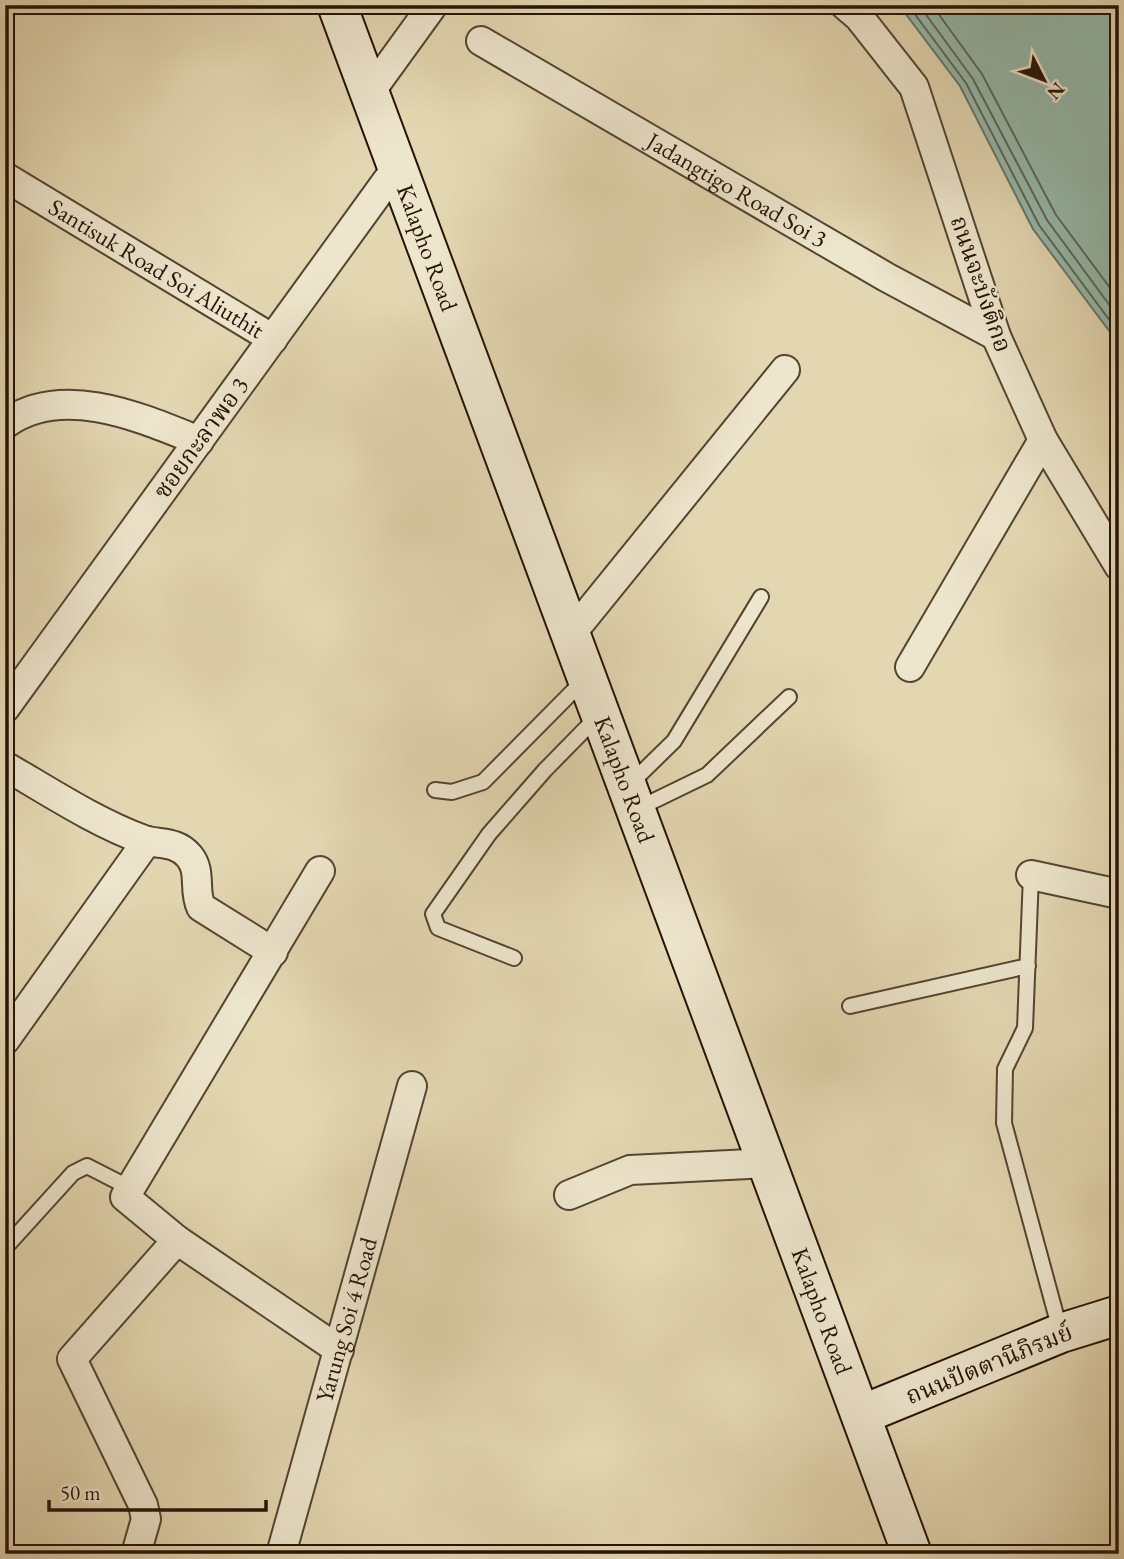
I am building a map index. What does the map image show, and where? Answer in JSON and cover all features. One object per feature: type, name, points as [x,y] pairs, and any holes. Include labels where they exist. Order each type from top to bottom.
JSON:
[{"type":"street","name":"Kalapho Road","points":[[337,5],[912,1554]]},
{"type":"street","points":[[370,92],[433,5]]},
{"type":"street","name":"ถนนจะบังติกอ","points":[[845,5],[859,17],[914,88],[996,336],[1043,440],[1119,566]]},
{"type":"street","name":"Jadangtigo Road Soi 3","points":[[481,41],[874,270],[996,336]]},
{"type":"street","name":"ซอยกะลาพอ 3","points":[[5,708],[397,167]]},
{"type":"street","name":"Santisuk Road Soi Aliuthit","points":[[5,177],[273,339]]},
{"type":"street","points":[[571,634],[785,370]]},
{"type":"street","points":[[5,424],[16,416],[48,406],[88,406],[136,416],[199,441]]},
{"type":"street","points":[[910,667],[1043,440]]},
{"type":"street","points":[[5,766],[77,808],[146,841],[173,844],[189,855],[197,870],[201,907],[273,952]]},
{"type":"street","points":[[5,1040],[146,841]]},
{"type":"street","points":[[320,871],[125,1197],[177,1240],[339,1350]]},
{"type":"street","points":[[1031,874],[1119,894]]},
{"type":"street","name":"Yarung Soi 4 Road","points":[[281,1554],[412,1086]]},
{"type":"street","points":[[569,1195],[630,1170],[767,1163]]},
{"type":"street","points":[[136,1554],[146,1519],[143,1505],[72,1359],[177,1240]]},
{"type":"street","name":"ถนนปัตตานีภิรมย์","points":[[860,1415],[1061,1334],[1119,1315]]},
{"type":"lane","points":[[632,798],[674,741],[761,597]]},
{"type":"lane","points":[[435,790],[452,792],[483,782],[587,678]]},
{"type":"lane","points":[[632,798],[707,775],[789,697]]},
{"type":"lane","points":[[514,958],[438,928],[433,914],[489,834],[545,770],[600,714]]},
{"type":"lane","points":[[1031,874],[1025,1028],[1005,1069],[1004,1123],[1061,1334]]},
{"type":"lane","points":[[850,1006],[1028,966]]},
{"type":"lane","points":[[5,1248],[73,1173],[87,1166],[130,1188]]},
{"type":"water","points":[[899,5],[1119,5],[1119,344],[1033,229],[960,86]]}]
